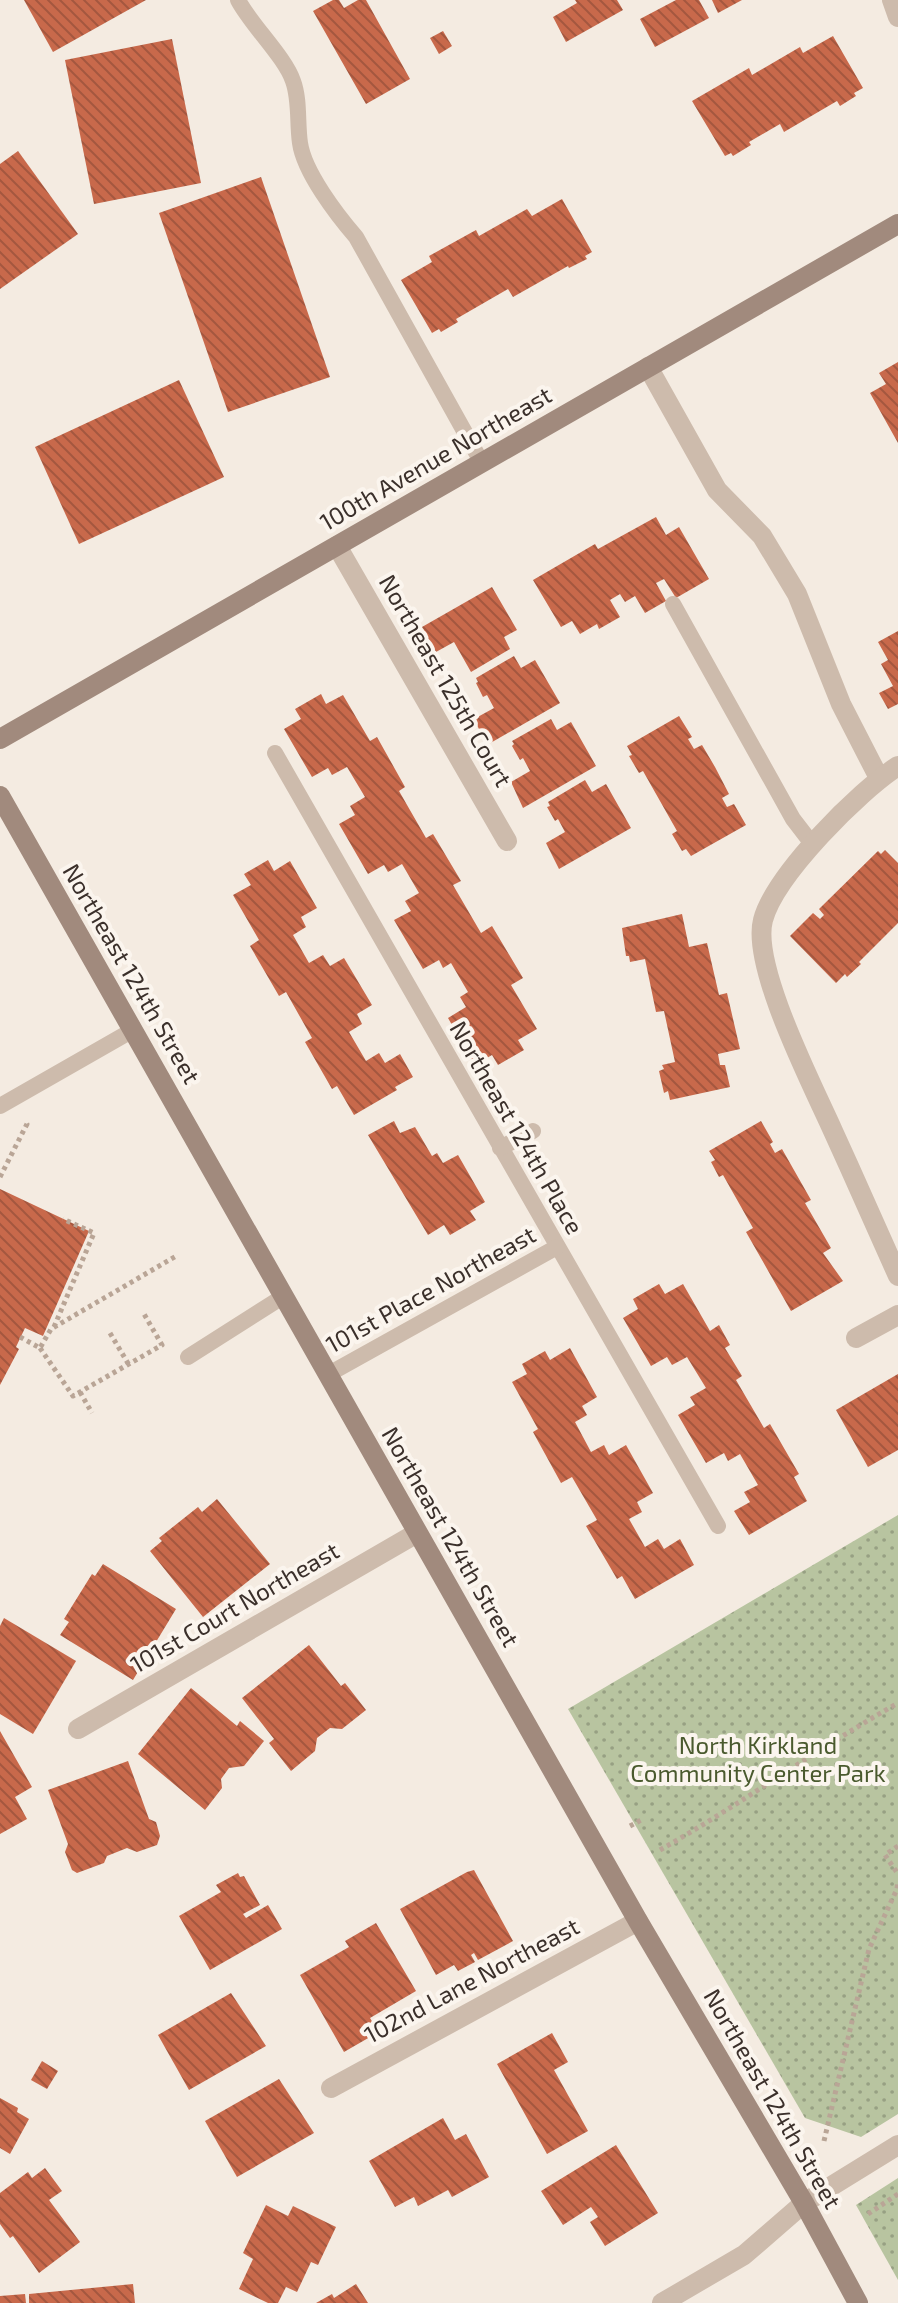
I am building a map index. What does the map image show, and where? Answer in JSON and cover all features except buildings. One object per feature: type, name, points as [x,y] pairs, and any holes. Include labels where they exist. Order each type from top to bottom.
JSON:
[{"type":"main road","name":"100th Avenue Northeast","points":[[0,739],[898,224]]},
{"type":"main road","name":"Northeast 124th Street","points":[[0,796],[638,1921],[804,2203],[858,2303]]},
{"type":"street","points":[[892,0],[898,17]]},
{"type":"street","points":[[648,367],[717,490],[762,536],[797,594],[841,704],[879,778]]},
{"type":"street","name":"Northeast 125th Court","points":[[337,546],[507,841]]},
{"type":"street","points":[[898,766],[879,778],[843,810],[776,892],[763,920],[762,951],[783,1019],[898,1276]]},
{"type":"street","points":[[856,1338],[898,1315]]},
{"type":"street","name":"101st Court Northeast","points":[[78,1729],[417,1533]]},
{"type":"street","name":"102nd Lane Northeast","points":[[331,2088],[638,1921]]},
{"type":"street","points":[[662,2303],[744,2255],[804,2203],[898,2145]]},
{"type":"lane","points":[[238,0],[247,18],[271,46],[293,81],[300,148],[328,205],[356,237],[482,463]]},
{"type":"lane","points":[[673,604],[793,819],[813,845]]},
{"type":"lane","name":"Northeast 124th Place","points":[[275,753],[718,1526]]},
{"type":"lane","points":[[0,1106],[133,1030]]},
{"type":"lane","points":[[500,1148],[533,1131]]},
{"type":"lane","name":"101st Place Northeast","points":[[327,1375],[557,1247]]},
{"type":"lane","points":[[188,1357],[284,1296]]},
{"type":"path","points":[[0,1177],[27,1124],[23,1116]]},
{"type":"path","points":[[40,1348],[53,1328],[94,1233],[63,1219]]},
{"type":"path","points":[[53,1328],[178,1255]]},
{"type":"path","points":[[20,1337],[40,1348],[73,1396],[162,1345],[144,1314]]},
{"type":"path","points":[[110,1333],[129,1365]]},
{"type":"path","points":[[80,1392],[92,1413]]},
{"type":"path","points":[[660,1850],[710,1822],[836,1738],[898,1703]]},
{"type":"path","points":[[630,1826],[643,1819]]},
{"type":"path","points":[[898,1846],[885,1855],[898,1874]]},
{"type":"path","points":[[824,2141],[869,1949],[898,1881]]},
{"type":"path","points":[[868,2214],[898,2194]]},
{"type":"green space","name":"North Kirkland Community Center Park","points":[[898,1515],[898,2114],[861,2137],[805,2118],[568,1709]]},
{"type":"green space","points":[[898,2178],[898,2280],[856,2205]]}]
